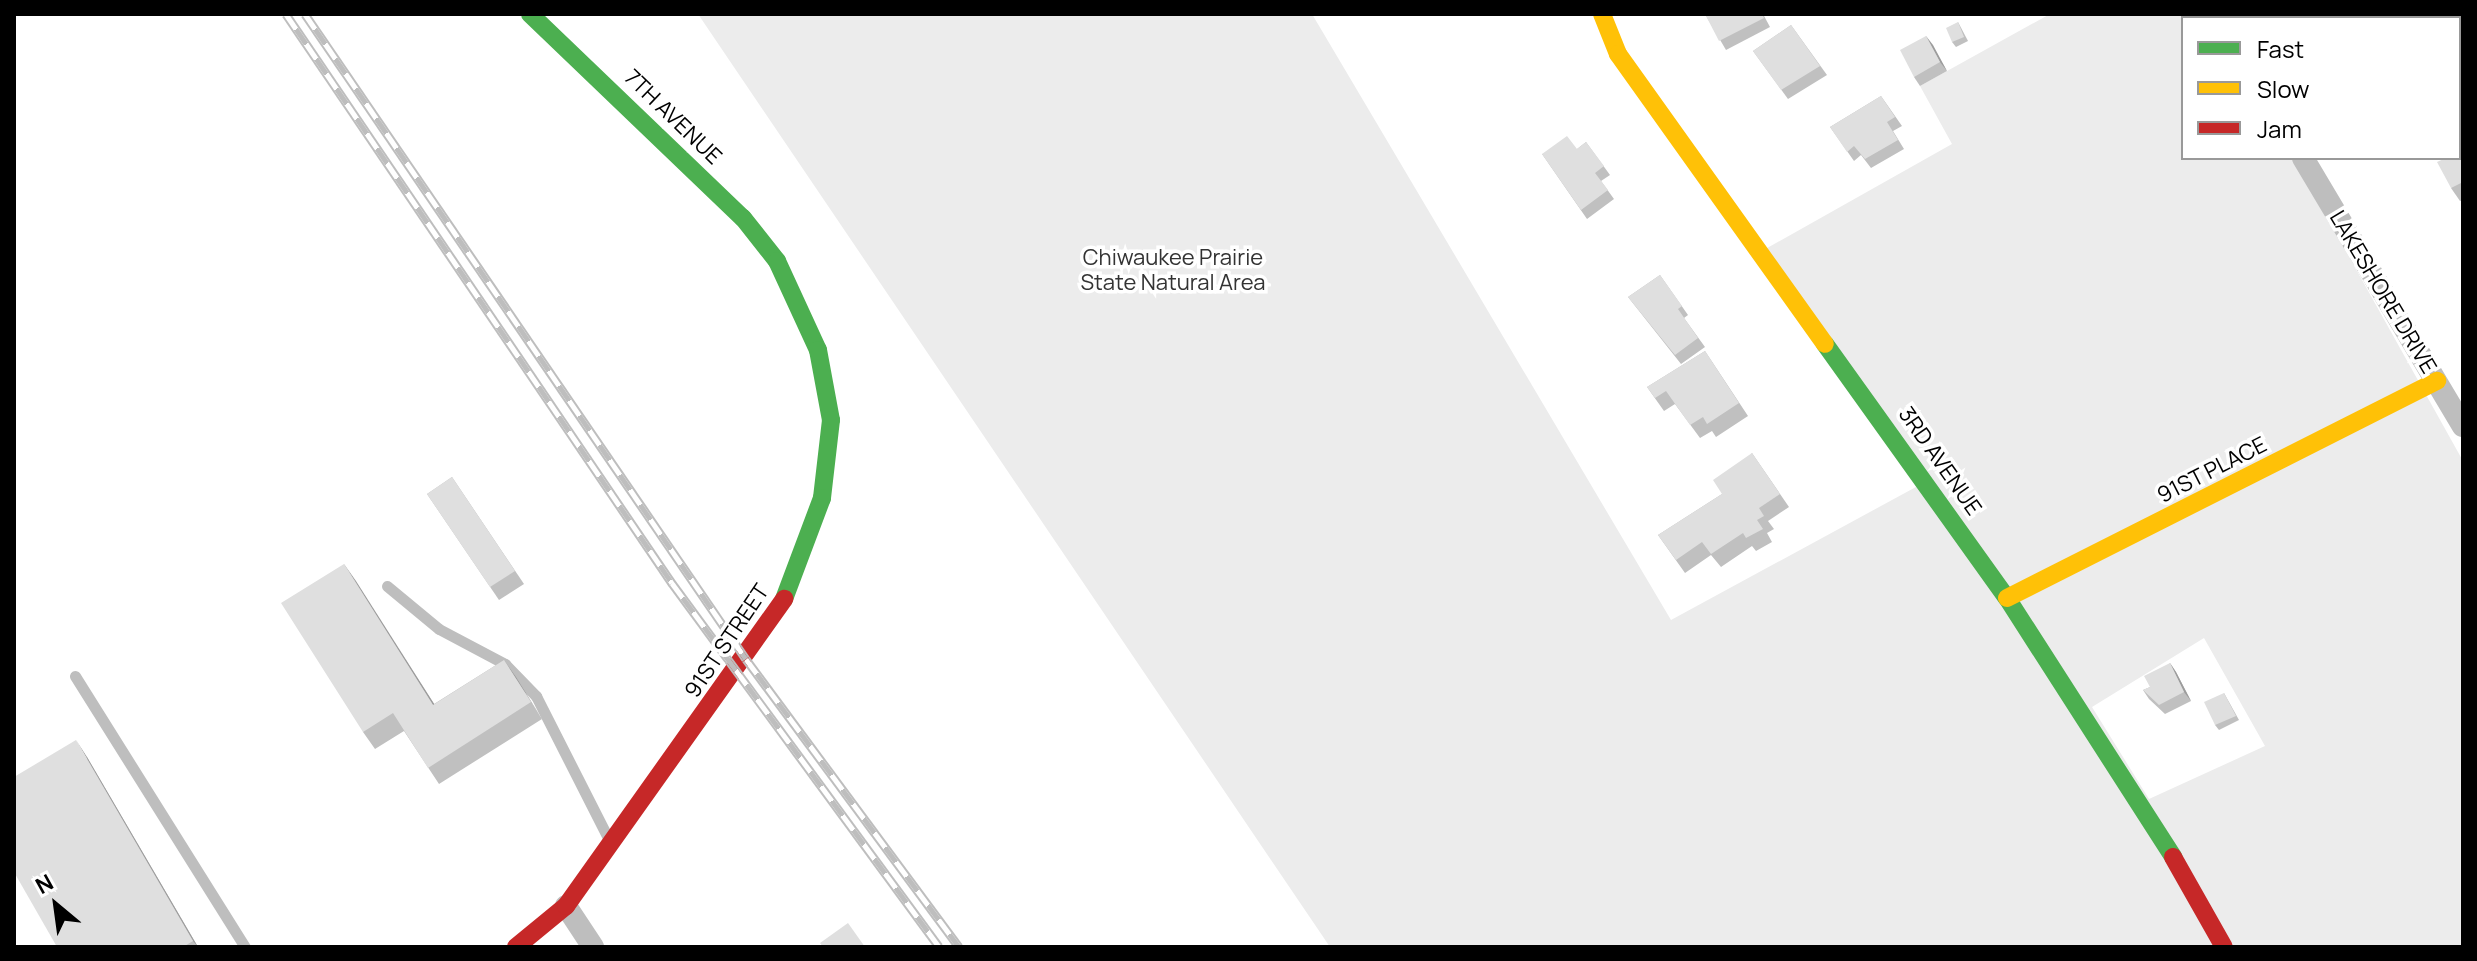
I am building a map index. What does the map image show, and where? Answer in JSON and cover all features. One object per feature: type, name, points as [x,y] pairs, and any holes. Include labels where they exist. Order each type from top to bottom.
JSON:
[{"type":"street","name":"7TH AVENUE","points":[[530,14],[743,218],[777,261]]},
{"type":"street","name":"3RD AVENUE","points":[[1602,14],[1618,54],[2007,598],[2196,893],[2224,947]]},
{"type":"street","name":"LAKESHORE DRIVE","points":[[2304,160],[2463,426]]},
{"type":"street","name":"91ST STREET","points":[[516,947],[566,906],[772,621],[791,587],[822,498],[831,420],[818,350],[777,261]]},
{"type":"street","name":"91ST PLACE","points":[[2007,598],[2437,381]]},
{"type":"street","points":[[566,906],[593,947]]},
{"type":"lane","points":[[387,586],[439,629],[505,664],[536,696],[611,844]]},
{"type":"lane","points":[[75,676],[245,947]]},
{"type":"green space","name":"Chiwaukee Prairie State Natural Area","points":[[698,14],[1312,14],[1671,620],[1927,481],[1760,252],[1952,144],[1920,86],[2050,14],[2214,14],[2181,16],[2181,160],[2295,160],[2463,461],[2463,947],[1330,947]],"holes":[[[2204,638],[2265,746],[2149,799],[2092,707]]]},
{"type":"building","points":[[1705,14],[1762,14],[1764,18],[1719,41]]},
{"type":"building","points":[[2388,14],[2446,16],[2389,16]]},
{"type":"building","points":[[1958,22],[1964,37],[1952,42],[1946,28]]},
{"type":"building","points":[[1791,25],[1820,66],[1781,90],[1753,51]]},
{"type":"building","points":[[1926,36],[1940,62],[1914,77],[1900,50]]},
{"type":"building","points":[[2463,42],[2463,107],[2461,104]]},
{"type":"building","points":[[1881,96],[1895,117],[1887,122],[1898,140],[1865,159],[1854,146],[1847,152],[1830,127]]},
{"type":"building","points":[[1567,136],[1577,149],[1586,142],[1604,166],[1595,173],[1608,190],[1581,210],[1542,154]]},
{"type":"building","points":[[2461,151],[2463,182],[2451,188],[2437,162],[2461,160]]},
{"type":"building","points":[[1660,275],[1682,306],[1678,309],[1698,338],[1675,355],[1628,297]]},
{"type":"building","points":[[1705,351],[1739,403],[1707,424],[1703,417],[1690,425],[1666,391],[1655,398],[1647,387]]},
{"type":"building","points":[[1752,453],[1780,494],[1759,508],[1764,516],[1757,520],[1763,529],[1746,538],[1743,533],[1711,554],[1702,542],[1676,560],[1658,535],[1722,494],[1713,480]]},
{"type":"building","points":[[452,477],[515,571],[490,587],[427,494]]},
{"type":"building","points":[[344,564],[433,705],[504,660],[531,702],[428,768],[393,713],[363,732],[281,603]]},
{"type":"building","points":[[2170,663],[2184,692],[2159,705],[2143,690],[2150,687],[2144,676]]},
{"type":"building","points":[[2224,693],[2236,716],[2215,725],[2204,702]]},
{"type":"building","points":[[76,740],[193,941],[183,947],[57,947],[14,872],[14,777]]},
{"type":"building","points":[[848,923],[865,947],[823,947],[820,943]]},
{"type":"railway","points":[[286,14],[672,583],[939,947]]},
{"type":"railway","points":[[305,14],[746,659],[959,947]]},
{"type":"traffic: fast","points":[[530,14],[743,218],[777,261],[818,350],[831,420],[822,498],[784,599]]},
{"type":"traffic: fast","points":[[1825,344],[2007,598],[2173,857]]},
{"type":"traffic: slow","points":[[1602,14],[1618,54],[1825,344]]},
{"type":"traffic: slow","points":[[2007,598],[2437,381]]},
{"type":"traffic: jam","points":[[516,947],[566,906],[784,599]]},
{"type":"traffic: jam","points":[[2173,857],[2224,947]]}]
